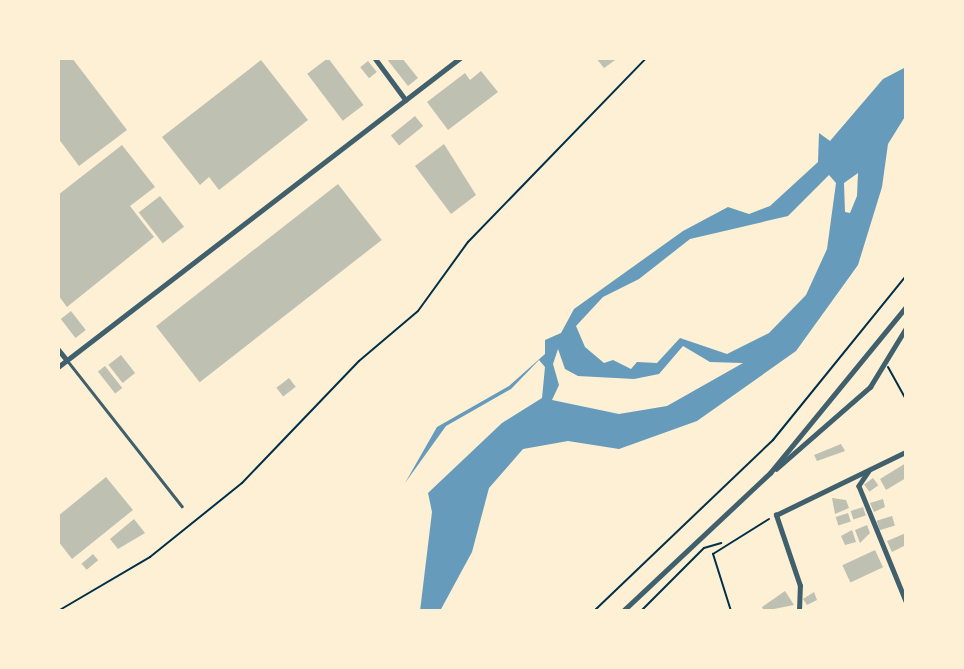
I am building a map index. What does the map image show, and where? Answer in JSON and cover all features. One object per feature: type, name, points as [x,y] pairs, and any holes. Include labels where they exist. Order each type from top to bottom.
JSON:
[{"type":"street","points":[[375,58],[406,100]]},
{"type":"street","points":[[58,367],[460,58]]},
{"type":"street","points":[[770,473],[906,307]]},
{"type":"street","points":[[623,611],[884,368],[906,328]]},
{"type":"street","points":[[58,348],[67,360]]},
{"type":"street","points":[[799,611],[800,586],[776,515],[906,452]]},
{"type":"street","points":[[870,469],[859,486],[906,601]]},
{"type":"lane","points":[[67,360],[182,506]]},
{"type":"path","points":[[58,611],[150,557],[242,483],[359,361],[418,311],[468,242],[646,58]]},
{"type":"path","points":[[594,611],[764,449],[906,276]]},
{"type":"path","points":[[884,368],[897,373],[906,400]]},
{"type":"path","points":[[641,611],[704,548],[724,543],[776,515]]},
{"type":"path","points":[[724,543],[711,559],[731,611]]},
{"type":"water","points":[[906,67],[906,115],[888,144],[882,187],[858,265],[796,351],[697,421],[619,449],[568,441],[523,449],[489,488],[472,552],[440,611],[420,611],[432,512],[428,493],[502,423],[542,398],[545,367],[539,360],[511,389],[446,426],[405,483],[437,427],[509,386],[545,354],[545,340],[561,333],[574,309],[683,231],[728,207],[749,214],[770,206],[818,162],[819,133],[830,141],[883,79]],"holes":[[[858,173],[857,196],[850,213],[845,212],[844,183]],[[829,175],[836,183],[827,249],[806,295],[769,333],[727,354],[680,338],[657,363],[637,362],[631,369],[613,360],[604,363],[585,347],[576,326],[603,297],[639,279],[690,239],[788,216]],[[683,346],[710,362],[743,363],[667,406],[619,414],[552,400],[559,385],[553,364],[558,349],[565,369],[578,376],[634,379],[659,374]]]},
{"type":"building","points":[[58,58],[72,58],[127,130],[79,166],[58,138]]},
{"type":"building","points":[[328,58],[364,105],[343,121],[307,74]]},
{"type":"building","points":[[386,58],[402,58],[418,78],[408,86]]},
{"type":"building","points":[[596,58],[618,58],[604,68]]},
{"type":"building","points":[[261,60],[308,120],[219,190],[209,177],[200,185],[162,137]]},
{"type":"building","points":[[368,61],[377,72],[369,78],[360,67]]},
{"type":"building","points":[[481,71],[498,92],[448,130],[427,102],[465,73],[470,80]]},
{"type":"building","points":[[415,116],[423,126],[399,146],[391,136]]},
{"type":"building","points":[[444,144],[476,195],[451,214],[415,166]]},
{"type":"building","points":[[122,145],[155,187],[130,206],[154,237],[67,307],[58,295],[58,195]]},
{"type":"building","points":[[338,184],[382,240],[200,382],[156,326]]},
{"type":"building","points":[[160,196],[184,227],[163,243],[139,213]]},
{"type":"building","points":[[71,311],[86,330],[76,338],[61,319]]},
{"type":"building","points":[[121,355],[135,373],[123,383],[108,365]]},
{"type":"building","points":[[105,366],[122,388],[115,394],[98,372]]},
{"type":"building","points":[[289,378],[296,387],[283,397],[276,388]]},
{"type":"building","points":[[841,444],[845,451],[817,461],[814,455]]},
{"type":"building","points":[[906,463],[906,478],[886,490],[880,479]]},
{"type":"building","points":[[106,477],[133,510],[72,559],[58,541],[58,516]]},
{"type":"building","points":[[873,478],[878,485],[869,492],[864,484]]},
{"type":"building","points":[[832,498],[846,500],[849,508],[835,514]]},
{"type":"building","points":[[883,499],[885,507],[874,512],[870,503]]},
{"type":"building","points":[[863,507],[866,516],[853,520],[851,511]]},
{"type":"building","points":[[848,513],[851,522],[838,526],[836,517]]},
{"type":"building","points":[[892,516],[895,526],[880,530],[877,521]]},
{"type":"building","points":[[134,519],[145,533],[118,549],[110,539]]},
{"type":"building","points":[[867,525],[870,533],[860,543],[855,530]]},
{"type":"building","points":[[852,530],[856,542],[845,545],[841,536]]},
{"type":"building","points":[[906,533],[906,545],[892,552],[887,541]]},
{"type":"building","points":[[875,550],[883,567],[850,582],[842,565]]},
{"type":"building","points":[[93,554],[98,560],[87,570],[82,564]]},
{"type":"building","points":[[785,591],[794,605],[764,611],[762,607]]},
{"type":"building","points":[[814,592],[817,600],[807,605],[803,599]]}]
